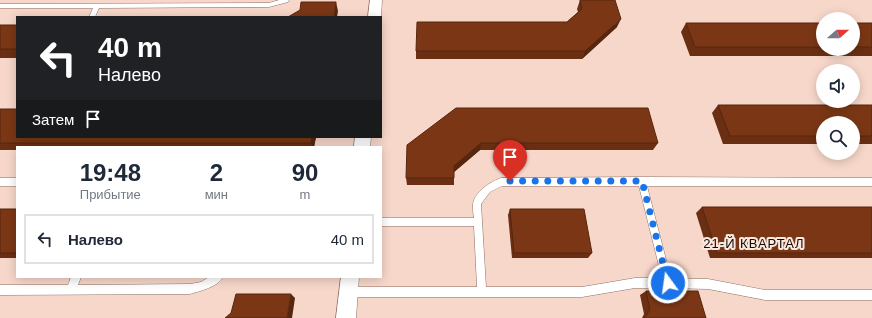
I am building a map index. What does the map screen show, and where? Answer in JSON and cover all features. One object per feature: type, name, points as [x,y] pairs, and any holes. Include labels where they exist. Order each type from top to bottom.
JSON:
[{"type":"street","points":[[375,16],[376,0]]},
{"type":"street","points":[[346,318],[349,284]]},
{"type":"lane","points":[[0,6],[97,6],[184,3],[269,5],[286,0]]},
{"type":"lane","points":[[92,16],[97,6]]},
{"type":"lane","points":[[642,181],[668,283]]},
{"type":"lane","points":[[0,182],[16,182]]},
{"type":"lane","points":[[482,292],[477,203],[481,196],[494,185],[501,182],[872,182]]},
{"type":"lane","points":[[382,222],[478,222]]},
{"type":"lane","points":[[71,290],[76,278]]},
{"type":"lane","points":[[0,290],[190,289],[202,286],[216,278]]},
{"type":"lane","points":[[349,284],[482,292],[594,291],[635,283],[668,283],[708,284],[765,295],[872,295]]},
{"type":"building","points":[[580,0],[615,0],[621,19],[585,51],[416,51],[417,22],[567,22],[582,9]]},
{"type":"building","points":[[301,2],[336,2],[334,16],[290,16],[300,10]]},
{"type":"building","points":[[686,23],[816,23],[816,47],[695,47]]},
{"type":"building","points":[[860,23],[872,23],[872,47],[860,47]]},
{"type":"building","points":[[0,25],[16,25],[16,49],[0,49]]},
{"type":"building","points":[[718,105],[816,105],[816,108],[860,108],[860,105],[872,105],[872,136],[860,136],[860,116],[816,116],[816,136],[730,136]]},
{"type":"building","points":[[456,108],[648,108],[658,143],[481,143],[454,166],[454,178],[406,178],[407,145]]},
{"type":"building","points":[[0,109],[16,109],[16,138],[312,138],[311,143],[0,143]]},
{"type":"building","points":[[702,207],[872,207],[872,253],[717,253]]},
{"type":"building","points":[[0,209],[16,209],[16,253],[0,253]]},
{"type":"building","points":[[510,209],[584,209],[592,253],[514,253]]},
{"type":"building","points":[[646,291],[698,291],[706,318],[644,318],[650,310]]},
{"type":"building","points":[[236,294],[291,294],[287,318],[225,318],[231,313]]},
{"type":"district","name":"21-Й КВАРТАЛ","points":[[754,243]]},
{"type":"route","points":[[510,181],[642,181],[668,283]]}]
